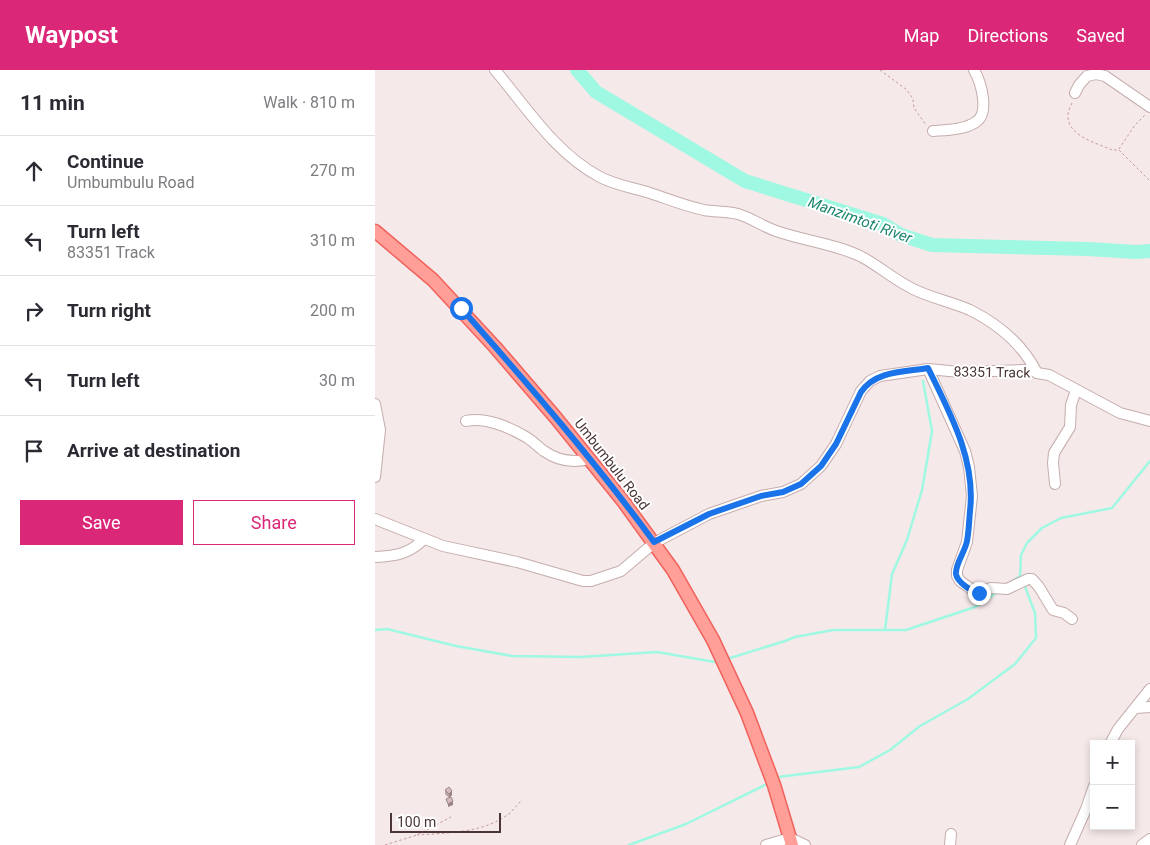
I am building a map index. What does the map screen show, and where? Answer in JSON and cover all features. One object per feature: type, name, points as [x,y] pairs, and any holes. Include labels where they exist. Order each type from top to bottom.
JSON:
[{"type":"main road","name":"Umbumbulu Road","points":[[375,231],[413,262],[461,308],[590,459],[654,542],[673,570],[713,640],[747,713],[774,786],[791,841]]},
{"type":"street","points":[[495,70],[558,146],[583,167],[602,178],[705,210],[738,214],[776,231],[811,240],[861,257],[911,288],[943,302],[968,310],[1002,330],[1019,346],[1030,360],[1037,374]]},
{"type":"street","points":[[933,132],[970,125],[979,120],[982,111],[983,95],[974,70]]},
{"type":"street","points":[[1075,93],[1087,76],[1100,74],[1150,107]]},
{"type":"street","points":[[928,368],[965,451],[969,467],[971,496],[967,542],[956,573],[958,579],[974,592],[979,593],[991,588],[1007,589],[1030,579],[1035,582],[1053,610],[1064,613],[1072,619]]},
{"type":"street","name":"83351 Track","points":[[375,519],[443,546],[517,562],[583,581],[591,581],[621,571],[654,542],[709,514],[761,496],[783,492],[801,484],[821,466],[836,444],[866,385],[880,376],[928,368],[960,372],[1036,371],[1037,374],[1049,375],[1120,413],[1150,421]]},
{"type":"street","points":[[1055,484],[1053,463],[1055,453],[1070,427],[1071,405],[1076,390]]},
{"type":"street","points":[[375,404],[380,430],[375,477]]},
{"type":"street","points":[[465,421],[482,420],[508,429],[525,436],[546,453],[560,459],[580,461],[590,459]]},
{"type":"street","points":[[375,557],[406,552],[415,547],[424,538]]},
{"type":"street","points":[[1112,740],[1118,729],[1150,689]]},
{"type":"street","points":[[1136,708],[1150,707]]},
{"type":"street","points":[[1070,845],[1090,798]]},
{"type":"street","points":[[1142,845],[1150,839]]},
{"type":"street","points":[[766,845],[791,841],[805,845]]},
{"type":"path","points":[[880,70],[907,90],[913,99],[914,108],[921,120],[933,132]]},
{"type":"path","points":[[1075,93],[1067,114],[1071,126],[1078,134],[1088,140],[1112,150],[1118,150],[1150,181]]},
{"type":"path","points":[[1118,150],[1135,125],[1144,116],[1150,114]]},
{"type":"path","points":[[417,835],[449,833],[492,823],[510,813],[521,801]]},
{"type":"path","points":[[385,845],[417,835],[451,817]]},
{"type":"building","points":[[449,787],[452,791],[449,794],[445,790]]},
{"type":"building","points":[[451,797],[453,801],[448,804],[446,799]]},
{"type":"waterway","name":"Manzimtoti River","points":[[577,70],[596,92],[745,181],[883,224],[901,235],[932,245],[1150,251]]},
{"type":"waterway","points":[[885,630],[892,574],[907,540],[922,490],[932,431],[923,381]]},
{"type":"waterway","points":[[1011,582],[1020,576],[1021,555],[1027,543],[1042,528],[1061,518],[1112,508],[1150,461]]},
{"type":"waterway","points":[[778,777],[859,767],[890,750],[920,726],[968,699],[1015,664],[1036,638],[1035,613],[1024,584]]},
{"type":"waterway","points":[[727,659],[795,637],[833,630],[906,630],[975,607],[998,592]]},
{"type":"waterway","points":[[375,630],[387,629],[456,646],[512,656],[581,657],[657,652],[715,662]]},
{"type":"waterway","points":[[629,845],[686,824],[767,784]]},
{"type":"route","points":[[461,308],[556,418],[623,500],[654,542],[709,514],[761,496],[783,492],[801,484],[821,466],[836,444],[861,392],[870,381],[880,376],[928,368],[965,451],[969,467],[971,496],[967,542],[956,573],[960,581],[974,592],[979,593]]}]
